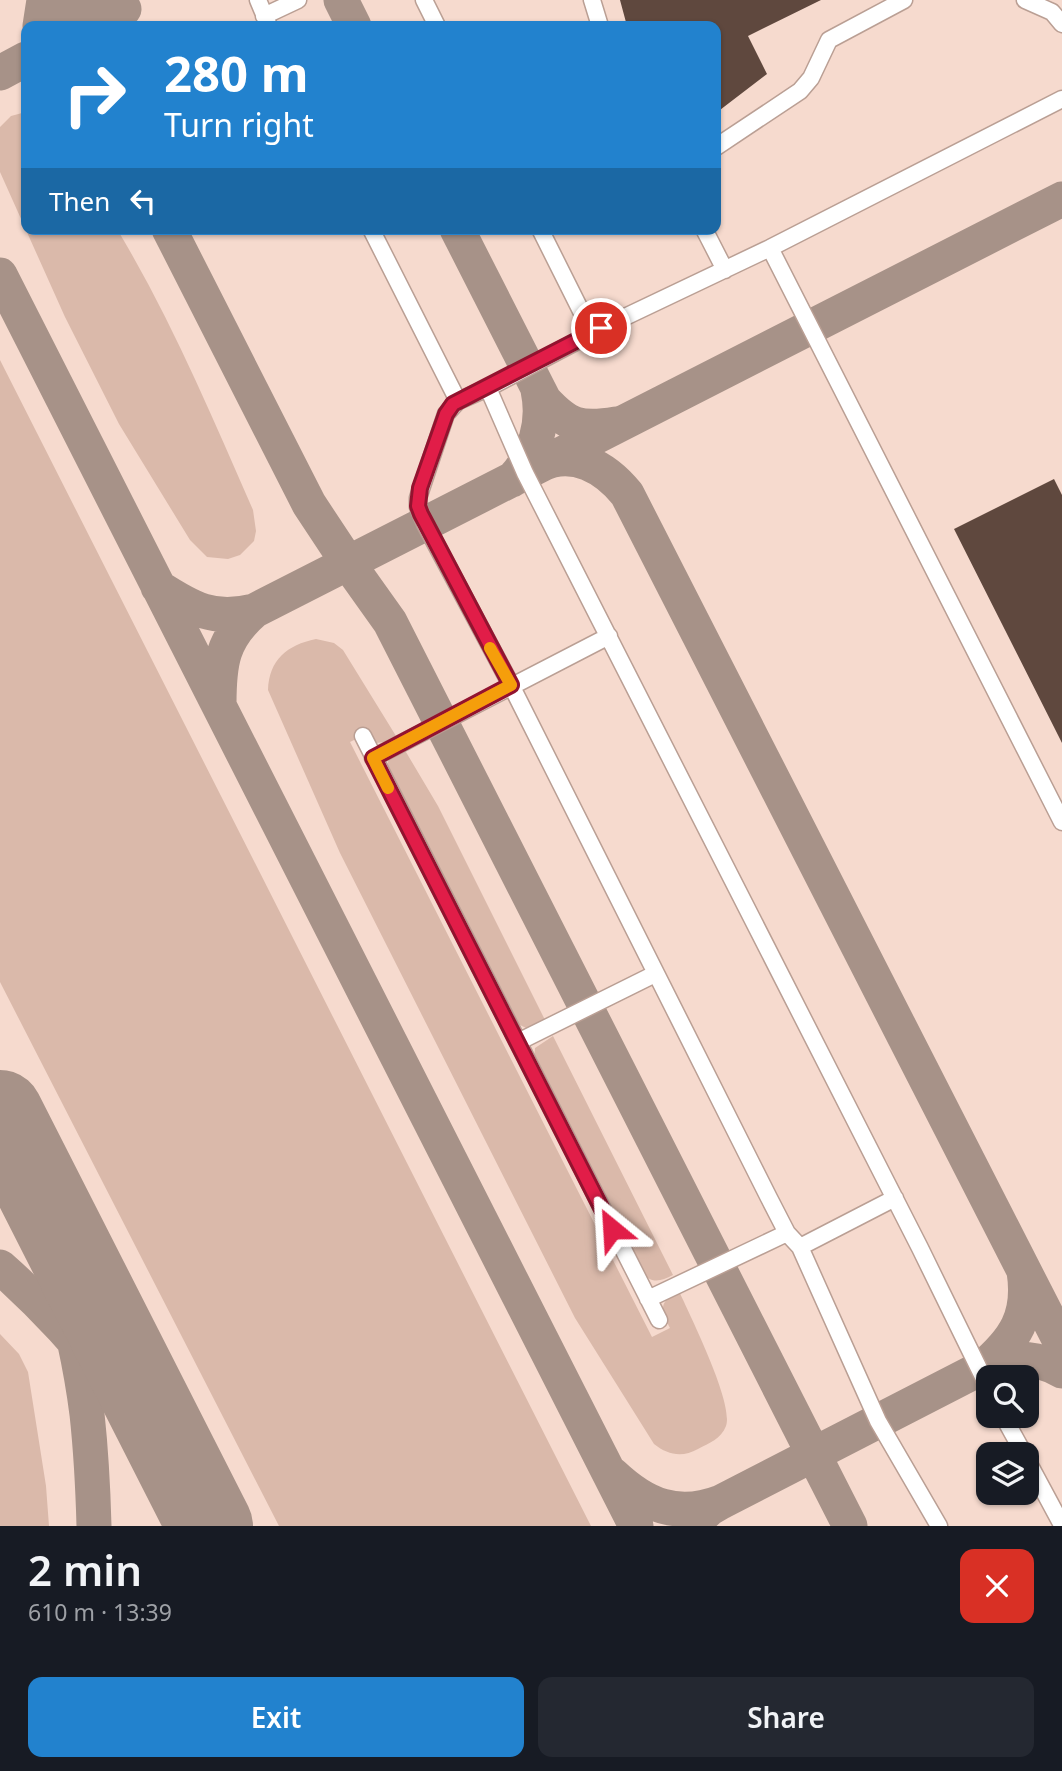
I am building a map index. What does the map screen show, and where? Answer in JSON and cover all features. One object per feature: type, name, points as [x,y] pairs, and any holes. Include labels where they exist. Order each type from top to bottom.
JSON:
[{"type":"lane","points":[[264,14],[298,0]]},
{"type":"lane","points":[[424,0],[434,21]]},
{"type":"lane","points":[[592,0],[598,21]]},
{"type":"lane","points":[[721,144],[800,91],[811,78],[829,40],[904,0]]},
{"type":"lane","points":[[1025,0],[1052,12],[1062,24]]},
{"type":"lane","points":[[939,1526],[878,1421],[800,1248],[787,1233],[418,506],[420,488],[446,414],[458,401],[770,248],[1062,99]]},
{"type":"lane","points":[[374,235],[458,401]]},
{"type":"lane","points":[[543,235],[592,333]]},
{"type":"lane","points":[[707,235],[725,270]]},
{"type":"lane","points":[[770,248],[1062,822]]},
{"type":"lane","points":[[488,388],[525,473],[895,1198],[977,1365]]},
{"type":"lane","points":[[373,758],[609,636]]},
{"type":"lane","points":[[363,736],[659,1320]]},
{"type":"lane","points":[[518,1042],[655,974]]},
{"type":"lane","points":[[800,1248],[895,1198]]},
{"type":"lane","points":[[648,1299],[787,1233]]},
{"type":"lane","points":[[1039,1482],[1062,1525]]},
{"type":"shaded area","points":[[21,113],[21,219],[0,172],[0,127],[11,116]]},
{"type":"shaded area","points":[[28,235],[121,235],[173,332],[253,510],[256,531],[254,541],[240,555],[228,559],[207,557],[190,540],[119,424],[65,317]]},
{"type":"shaded area","points":[[0,360],[591,1526],[279,1526],[0,982]]},
{"type":"shaded area","points":[[316,639],[334,643],[343,650],[396,736],[377,743],[368,733],[350,742],[652,1337],[670,1328],[663,1306],[679,1291],[710,1359],[727,1415],[726,1426],[721,1434],[692,1452],[675,1454],[654,1444],[575,1318],[340,853],[268,690],[276,662],[296,645]]},
{"type":"shaded area","points":[[403,747],[438,806],[546,1022],[528,1029],[516,1023],[389,774],[387,765],[390,756]]},
{"type":"shaded area","points":[[553,1036],[673,1275],[665,1279],[650,1279],[643,1274],[534,1059],[535,1048]]},
{"type":"shaded area","points":[[0,1334],[19,1354],[28,1372],[46,1486],[49,1526],[0,1526]]},
{"type":"building","points":[[620,0],[821,0],[748,36],[767,74],[721,109],[721,21],[626,21]]},
{"type":"building","points":[[1054,479],[1062,495],[1062,743],[954,529]]},
{"type":"taxiway","points":[[41,21],[44,0]]},
{"type":"taxiway","points":[[58,0],[82,12],[107,13],[124,9]]},
{"type":"taxiway","points":[[341,0],[352,21]]},
{"type":"taxiway","points":[[0,73],[21,62]]},
{"type":"taxiway","points":[[158,587],[203,611],[226,615],[254,611],[1062,199]]},
{"type":"taxiway","points":[[172,235],[309,504],[390,622],[850,1526]]},
{"type":"taxiway","points":[[460,235],[544,400],[560,416],[576,424],[616,424]]},
{"type":"taxiway","points":[[0,275],[636,1526]]},
{"type":"taxiway","points":[[512,480],[527,460],[536,438],[540,415],[538,390]]},
{"type":"taxiway","points":[[540,465],[565,459],[588,463],[609,476],[627,494],[1062,1345]]},
{"type":"taxiway","points":[[219,704],[224,653],[235,632],[254,611]]},
{"type":"taxiway","points":[[0,1116],[42,1225],[74,1337],[87,1414],[94,1526]]},
{"type":"taxiway","points":[[0,1267],[58,1324],[112,1385],[206,1518]]},
{"type":"taxiway","points":[[986,1365],[1012,1337],[1018,1326],[1025,1301],[1024,1271]]},
{"type":"taxiway","points":[[691,1526],[721,1502],[995,1361],[1030,1360],[1062,1371]]},
{"type":"taxiway","points":[[613,1475],[637,1494],[662,1506],[690,1509],[721,1502]]},
{"type":"runway","points":[[0,1113],[210,1526]]},
{"type":"slow traffic","points":[[388,788],[373,758],[511,685],[490,648]]},
{"type":"route","points":[[601,328],[449,408],[420,488],[418,506],[511,685],[373,758],[612,1229]]}]
